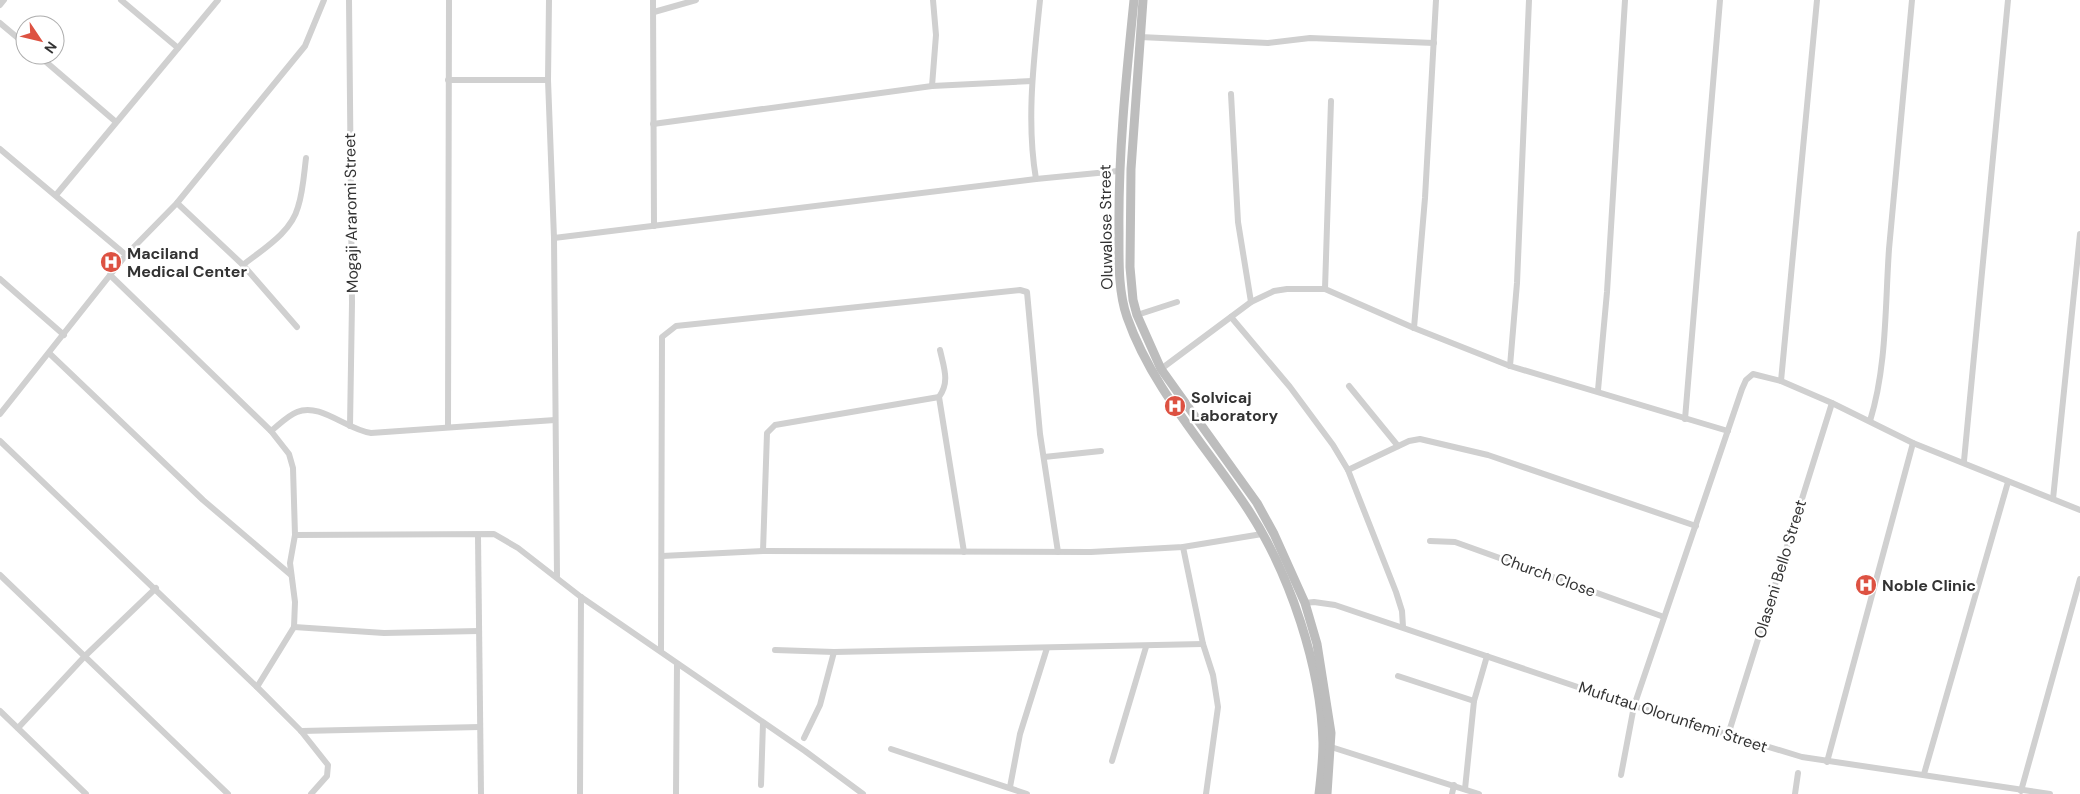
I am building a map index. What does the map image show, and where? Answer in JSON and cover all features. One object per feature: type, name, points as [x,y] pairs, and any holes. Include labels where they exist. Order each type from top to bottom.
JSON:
[{"type":"street","points":[[0,5],[4,0]]},
{"type":"street","points":[[121,0],[178,48]]},
{"type":"street","points":[[56,195],[218,0]]},
{"type":"street","points":[[0,414],[2,406],[50,353],[126,255],[177,203],[306,46],[324,0]]},
{"type":"street","name":"Mogaji Araromi Street","points":[[349,0],[352,303],[350,426]]},
{"type":"street","points":[[448,427],[449,0]]},
{"type":"street","points":[[549,0],[548,80],[554,238],[557,576]]},
{"type":"street","points":[[653,0],[654,226]]},
{"type":"street","points":[[654,12],[696,0]]},
{"type":"street","points":[[932,86],[936,35],[933,0]]},
{"type":"street","points":[[1036,179],[1032,150],[1032,81],[1040,0]]},
{"type":"street","points":[[1414,328],[1425,198],[1436,0]]},
{"type":"street","points":[[1510,366],[1516,293],[1529,0]]},
{"type":"street","points":[[1598,390],[1625,0]]},
{"type":"street","points":[[1685,419],[1720,0]]},
{"type":"street","points":[[1781,381],[1817,0]]},
{"type":"street","points":[[1870,421],[1877,393],[1883,341],[1890,236],[1912,0]]},
{"type":"street","points":[[1964,462],[2008,0]]},
{"type":"street","points":[[1133,3],[1143,4]]},
{"type":"street","name":"Oluwalose Street","points":[[1133,3],[1118,171],[1119,268],[1123,303],[1153,372],[1248,510],[1262,534],[1295,604],[1320,707],[1322,732],[1320,794]]},
{"type":"street","name":"Oluwalose Street","points":[[1143,4],[1130,169],[1132,300],[1137,316],[1161,369],[1257,503],[1274,534],[1304,603],[1317,644],[1331,747],[1327,794]]},
{"type":"street","points":[[0,22],[15,35]]},
{"type":"street","points":[[1140,37],[1268,44],[1310,38],[1434,43]]},
{"type":"street","points":[[50,65],[116,122]]},
{"type":"street","points":[[448,80],[548,80]]},
{"type":"street","points":[[653,124],[932,86],[1032,81]]},
{"type":"street","points":[[1231,94],[1238,222],[1251,302]]},
{"type":"street","points":[[1325,289],[1331,101]]},
{"type":"street","points":[[0,149],[126,255]]},
{"type":"street","points":[[243,265],[284,231],[292,220],[298,208],[306,158]]},
{"type":"street","points":[[554,238],[1036,179],[1118,171]]},
{"type":"street","points":[[177,203],[243,265],[296,327]]},
{"type":"street","points":[[2053,500],[2080,234]]},
{"type":"street","points":[[110,275],[271,431],[289,454],[293,468],[295,536],[290,563],[295,602],[294,627],[257,687]]},
{"type":"street","points":[[0,279],[64,335]]},
{"type":"street","points":[[1161,369],[1251,302],[1274,291],[1325,289],[1414,328],[1510,366],[1598,390],[1728,431]]},
{"type":"street","points":[[661,651],[662,337],[676,326],[1024,290],[1027,292],[1044,457],[1058,552]]},
{"type":"street","points":[[1137,316],[1176,302]]},
{"type":"street","points":[[1231,317],[1290,387],[1333,445],[1348,470],[1396,592],[1402,611],[1403,626]]},
{"type":"street","points":[[763,551],[767,433],[769,428],[775,425],[938,397],[945,388],[940,350]]},
{"type":"street","points":[[50,353],[203,500],[291,575]]},
{"type":"street","points":[[1621,775],[1634,706],[1746,380],[1753,374],[1781,381],[1832,403],[1913,443],[2080,510]]},
{"type":"street","points":[[1350,386],[1398,446]]},
{"type":"street","points":[[938,397],[964,552]]},
{"type":"street","name":"Olaseni Bello Street","points":[[1728,735],[1832,403]]},
{"type":"street","points":[[271,431],[296,412],[309,409],[356,430],[370,433],[402,433],[448,427],[555,420]]},
{"type":"street","points":[[1348,470],[1414,439],[1488,455],[1696,526]]},
{"type":"street","points":[[0,441],[156,588],[301,731],[328,765],[327,776],[311,794]]},
{"type":"street","points":[[1827,762],[1913,443]]},
{"type":"street","points":[[1044,457],[1101,451]]},
{"type":"street","points":[[1924,774],[2008,482]]},
{"type":"street","points":[[295,536],[478,536],[494,534],[557,576],[581,596],[805,751],[863,794]]},
{"type":"street","points":[[662,556],[763,551],[1091,552],[1183,547],[1262,534]]},
{"type":"street","points":[[478,536],[481,794]]},
{"type":"street","name":"Church Close","points":[[1430,541],[1456,542],[1664,617]]},
{"type":"street","points":[[1183,547],[1203,644],[1213,675],[1218,707],[1206,794]]},
{"type":"street","points":[[0,575],[228,794]]},
{"type":"street","points":[[2021,790],[2080,579]]},
{"type":"street","points":[[18,728],[85,656],[156,588]]},
{"type":"street","points":[[580,794],[581,596]]},
{"type":"street","name":"Mufutau Olorunfemi Street","points":[[1304,603],[1314,602],[1335,605],[1403,626],[1634,706],[1802,757],[2050,794]]},
{"type":"street","points":[[294,627],[384,633],[479,631]]},
{"type":"street","points":[[775,650],[834,652],[1146,647],[1203,644]]},
{"type":"street","points":[[1112,761],[1146,647]]},
{"type":"street","points":[[1010,787],[1020,734],[1047,648]]},
{"type":"street","points":[[804,738],[820,705],[834,652]]},
{"type":"street","points":[[1465,789],[1474,701],[1486,656]]},
{"type":"street","points":[[676,794],[678,664]]},
{"type":"street","points":[[1398,676],[1474,701]]},
{"type":"street","points":[[0,711],[86,794]]},
{"type":"street","points":[[761,785],[763,723]]},
{"type":"street","points":[[301,731],[480,727]]},
{"type":"street","points":[[1331,747],[1479,794]]},
{"type":"street","points":[[891,749],[1010,787],[1026,794]]},
{"type":"street","points":[[1794,794],[1798,773]]},
{"type":"street","points":[[1452,794],[1454,785]]},
{"type":"place","name":"Maciland Medical Center","points":[[111,262]]},
{"type":"place","name":"Solvicaj Laboratory","points":[[1175,406]]},
{"type":"place","name":"Noble Clinic","points":[[1866,585]]}]
